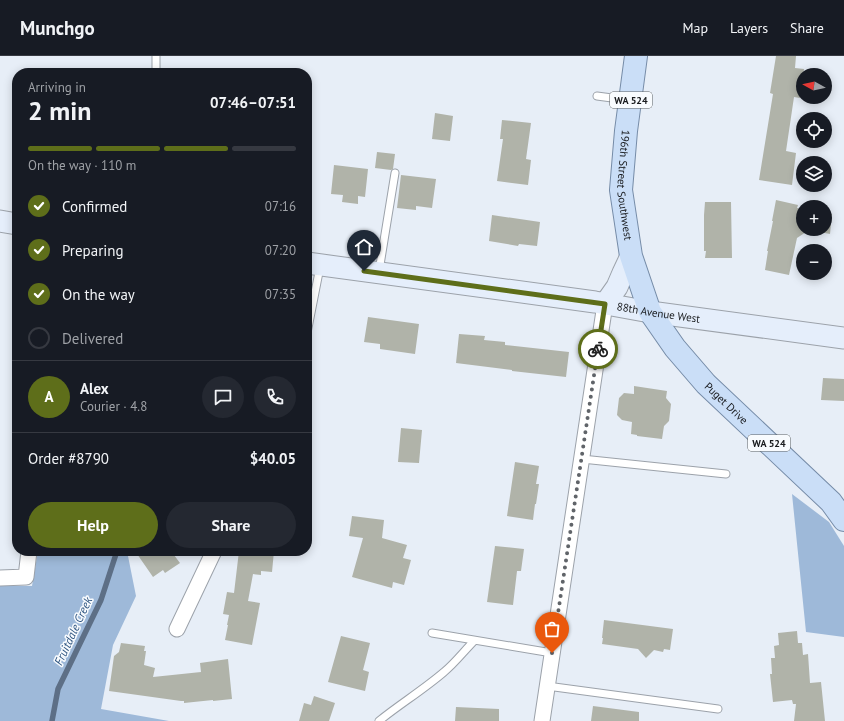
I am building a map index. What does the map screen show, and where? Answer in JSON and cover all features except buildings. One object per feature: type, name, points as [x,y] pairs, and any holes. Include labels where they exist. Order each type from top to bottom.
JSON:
[{"type":"main road","name":"196th Street Southwest","points":[[636,56],[626,131],[621,190],[631,256],[650,312]]},
{"type":"main road","name":"Puget Drive","points":[[650,312],[675,348],[706,384],[831,502],[844,520]]},
{"type":"street","points":[[0,221],[12,223]]},
{"type":"street","points":[[542,721],[605,304],[617,287],[631,256]]},
{"type":"street","name":"88th Avenue West","points":[[314,264],[844,338]]},
{"type":"street","points":[[0,578],[26,577],[28,556]]},
{"type":"street","points":[[177,629],[212,556]]},
{"type":"lane","points":[[156,56],[156,68]]},
{"type":"lane","points":[[597,96],[631,100]]},
{"type":"lane","points":[[379,273],[395,174]]},
{"type":"lane","points":[[312,284],[314,264]]},
{"type":"lane","points":[[582,459],[726,474]]},
{"type":"lane","points":[[432,634],[552,653]]},
{"type":"lane","points":[[379,721],[390,711],[445,672],[474,641]]},
{"type":"lane","points":[[547,686],[718,709]]},
{"type":"shaded area","points":[[792,494],[829,522],[844,546],[844,637],[806,632]]},
{"type":"shaded area","points":[[37,556],[128,556],[136,596],[113,645],[101,709],[169,721],[0,721],[0,586],[32,586]]},
{"type":"waterway","name":"Fruitdale Creek","points":[[52,721],[58,689],[101,600],[115,556]]},
{"type":"way so far","points":[[552,653],[598,349]]},
{"type":"route","points":[[364,271],[605,304],[598,349]]}]
